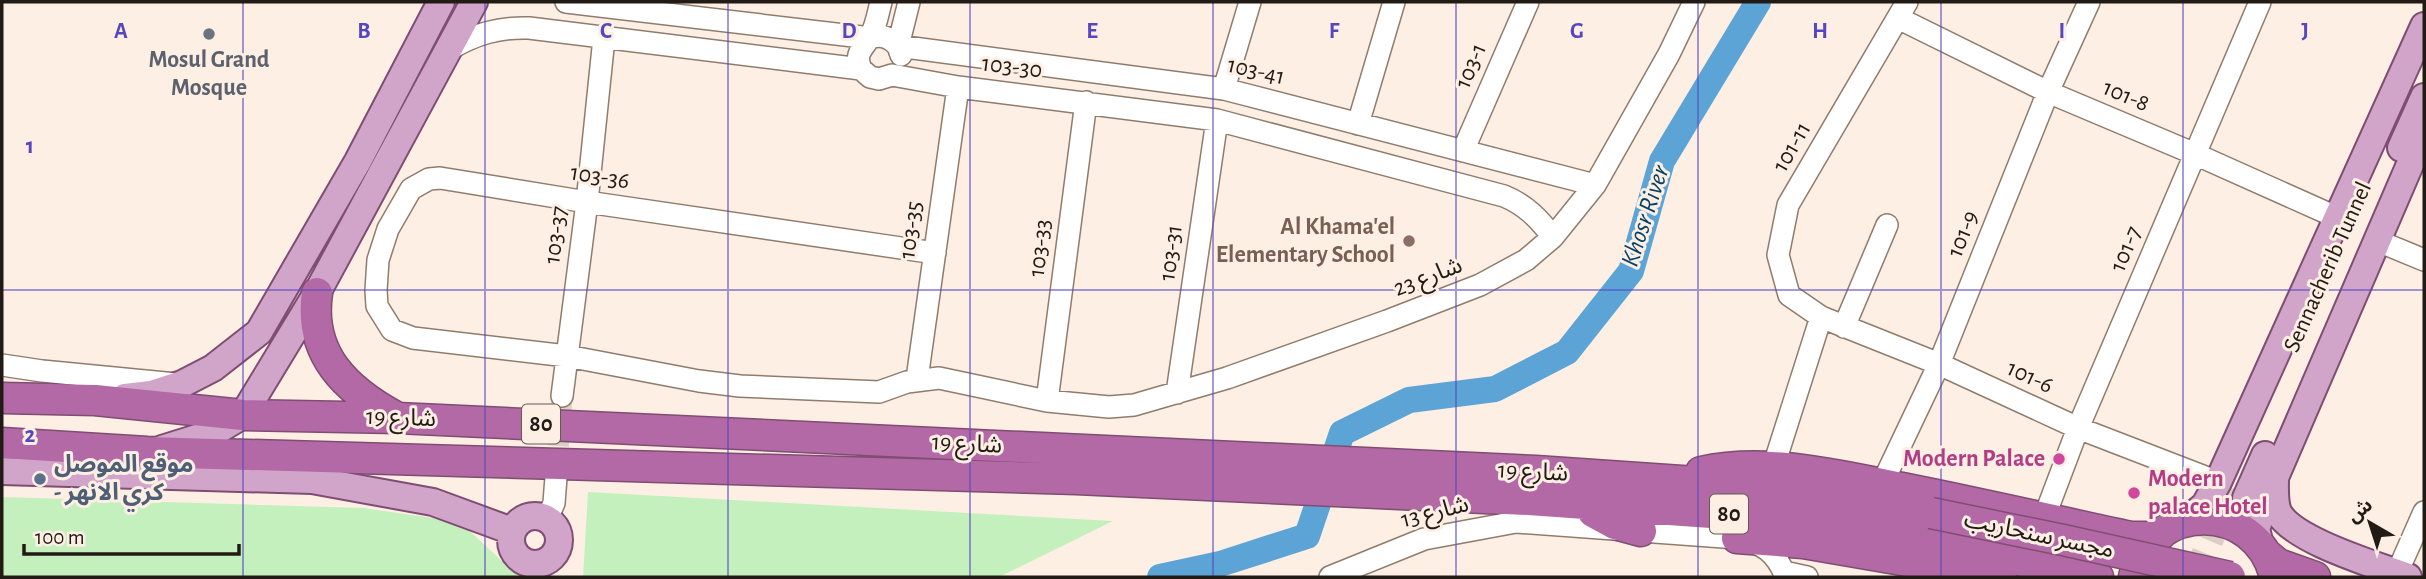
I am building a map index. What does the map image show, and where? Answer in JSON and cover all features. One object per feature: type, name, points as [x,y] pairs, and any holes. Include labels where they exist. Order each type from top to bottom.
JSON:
[{"type":"highway","points":[[317,292],[314,312],[316,331],[333,367],[360,396],[397,418]]},
{"type":"highway","name":"شارع 19","points":[[2,395],[95,400],[243,415],[397,418],[1081,449],[1533,485],[1563,502],[1929,527]]},
{"type":"highway","name":"شارع 19","points":[[2,443],[147,452],[1076,480],[1533,485],[1651,480],[1711,483],[1807,494],[1929,527]]},
{"type":"highway","points":[[1651,480],[1745,465],[1813,472],[2131,537],[2150,537],[2172,528],[2210,519],[2229,523],[2246,532],[2267,559],[2315,577]]},
{"type":"highway","points":[[1563,502],[1584,508],[1615,524],[1641,531]]},
{"type":"highway","name":"مجسر سنحاريب","points":[[1929,527],[2098,577]]},
{"type":"highway","name":"مجسر سنحاريب","points":[[1929,527],[2063,540],[2230,577]]},
{"type":"highway","points":[[2134,577],[2147,547],[2172,528]]},
{"type":"highway","points":[[1737,538],[1804,543],[2001,577]]},
{"type":"main road","points":[[95,400],[151,394],[182,384],[214,368],[259,332],[358,161],[442,2]]},
{"type":"main road","points":[[147,452],[213,433],[243,415],[317,292],[474,2]]},
{"type":"main road","points":[[2172,528],[2198,513],[2231,482],[2336,217],[2424,26]]},
{"type":"main road","name":"Sennacherib Tunnel","points":[[2231,482],[2424,46]]},
{"type":"main road","name":"Sennacherib Tunnel","points":[[2231,482],[2424,97]]},
{"type":"main road","points":[[2267,559],[2256,529],[2274,479],[2424,132]]},
{"type":"main road","points":[[259,332],[283,351]]},
{"type":"main road","points":[[2,471],[312,480],[433,502],[512,531]]},
{"type":"main road","points":[[2231,482],[2220,481],[2232,500],[2240,504],[2253,503],[2266,494],[2274,479]]},
{"type":"main road","points":[[2274,479],[2277,509],[2294,529],[2314,540],[2402,575]]},
{"type":"main road","points":[[531,516],[547,519],[558,531],[558,547],[537,571],[514,554],[510,538],[512,531],[523,519],[531,516]]},
{"type":"street","points":[[566,2],[870,38],[886,37],[898,46]]},
{"type":"street","points":[[861,69],[858,56],[860,49],[870,38],[881,2]]},
{"type":"street","points":[[892,75],[901,62],[898,46],[909,2]]},
{"type":"street","points":[[1224,89],[1250,2]]},
{"type":"street","points":[[1358,124],[1394,2]]},
{"type":"street","name":"103-1","points":[[1463,151],[1528,2]]},
{"type":"street","name":"شارع 23","points":[[917,379],[939,378],[963,382],[1047,401],[1122,407],[1227,378],[1480,285],[1519,264],[1553,237],[1595,185],[1669,54],[1694,2]]},
{"type":"street","name":"101-9","points":[[1882,484],[1939,364],[2048,92],[2089,2]]},
{"type":"street","name":"101-7","points":[[2044,518],[2078,428],[2260,2]]},
{"type":"street","name":"101-8","points":[[1902,10],[2048,92],[2336,217]]},
{"type":"street","name":"101-11","points":[[1821,317],[1790,295],[1778,255],[1788,205],[1902,10]]},
{"type":"street","name":"103-30","points":[[450,49],[480,34],[505,28],[528,28],[861,69],[874,78],[892,75],[958,87],[1217,120],[1516,201],[1535,215],[1553,237]]},
{"type":"street","name":"103-37","points":[[562,396],[587,202],[604,38]]},
{"type":"street","name":"103-41","points":[[898,46],[1224,89],[1595,185]]},
{"type":"street","name":"103-35","points":[[917,379],[958,87]]},
{"type":"street","name":"103-33","points":[[1047,401],[1086,102]]},
{"type":"street","name":"103-31","points":[[1177,393],[1217,120]]},
{"type":"street","points":[[1404,170],[1414,138]]},
{"type":"street","name":"103-36","points":[[566,356],[413,338],[392,330],[377,306],[378,260],[382,244],[404,198],[419,183],[440,178],[935,253]]},
{"type":"street","points":[[1844,327],[1887,225]]},
{"type":"street","points":[[2378,241],[2424,260]]},
{"type":"street","points":[[1773,468],[1821,317]]},
{"type":"street","name":"101-6","points":[[1821,317],[1939,364],[2078,428],[2231,482]]},
{"type":"street","points":[[566,356],[740,386],[879,392],[917,379]]},
{"type":"street","points":[[2,365],[182,384]]},
{"type":"street","points":[[547,519],[554,503],[556,477]]},
{"type":"street","points":[[2402,575],[2424,512]]},
{"type":"street","name":"شارع 13","points":[[1330,577],[1424,539],[1516,522],[1737,538],[1756,542],[1770,549],[1785,575]]},
{"type":"street","points":[[1785,575],[1807,577]]},
{"type":"green space","points":[[588,492],[1113,521],[999,577],[583,577]]},
{"type":"green space","points":[[2,497],[364,508],[460,522],[518,576],[523,577],[2,577]]},
{"type":"waterway","name":"Khosr River","points":[[1160,577],[1220,564],[1307,536],[1342,433],[1409,400],[1495,389],[1567,352],[1631,271],[1662,161],[1758,2]]},
{"type":"tunnel","points":[[556,477],[562,396]]},
{"type":"tunnel","points":[[2195,577],[2232,488]]},
{"type":"place","name":"Mosul Grand Mosque","points":[[209,34]]},
{"type":"place","name":"Al Khama'el Elementary School","points":[[1409,241]]},
{"type":"place","name":"Modern Palace","points":[[2059,459]]},
{"type":"place","name":"موقع الموصل - كري الانهر","points":[[40,479]]},
{"type":"place","name":"Modern palace Hotel","points":[[2134,493]]}]
